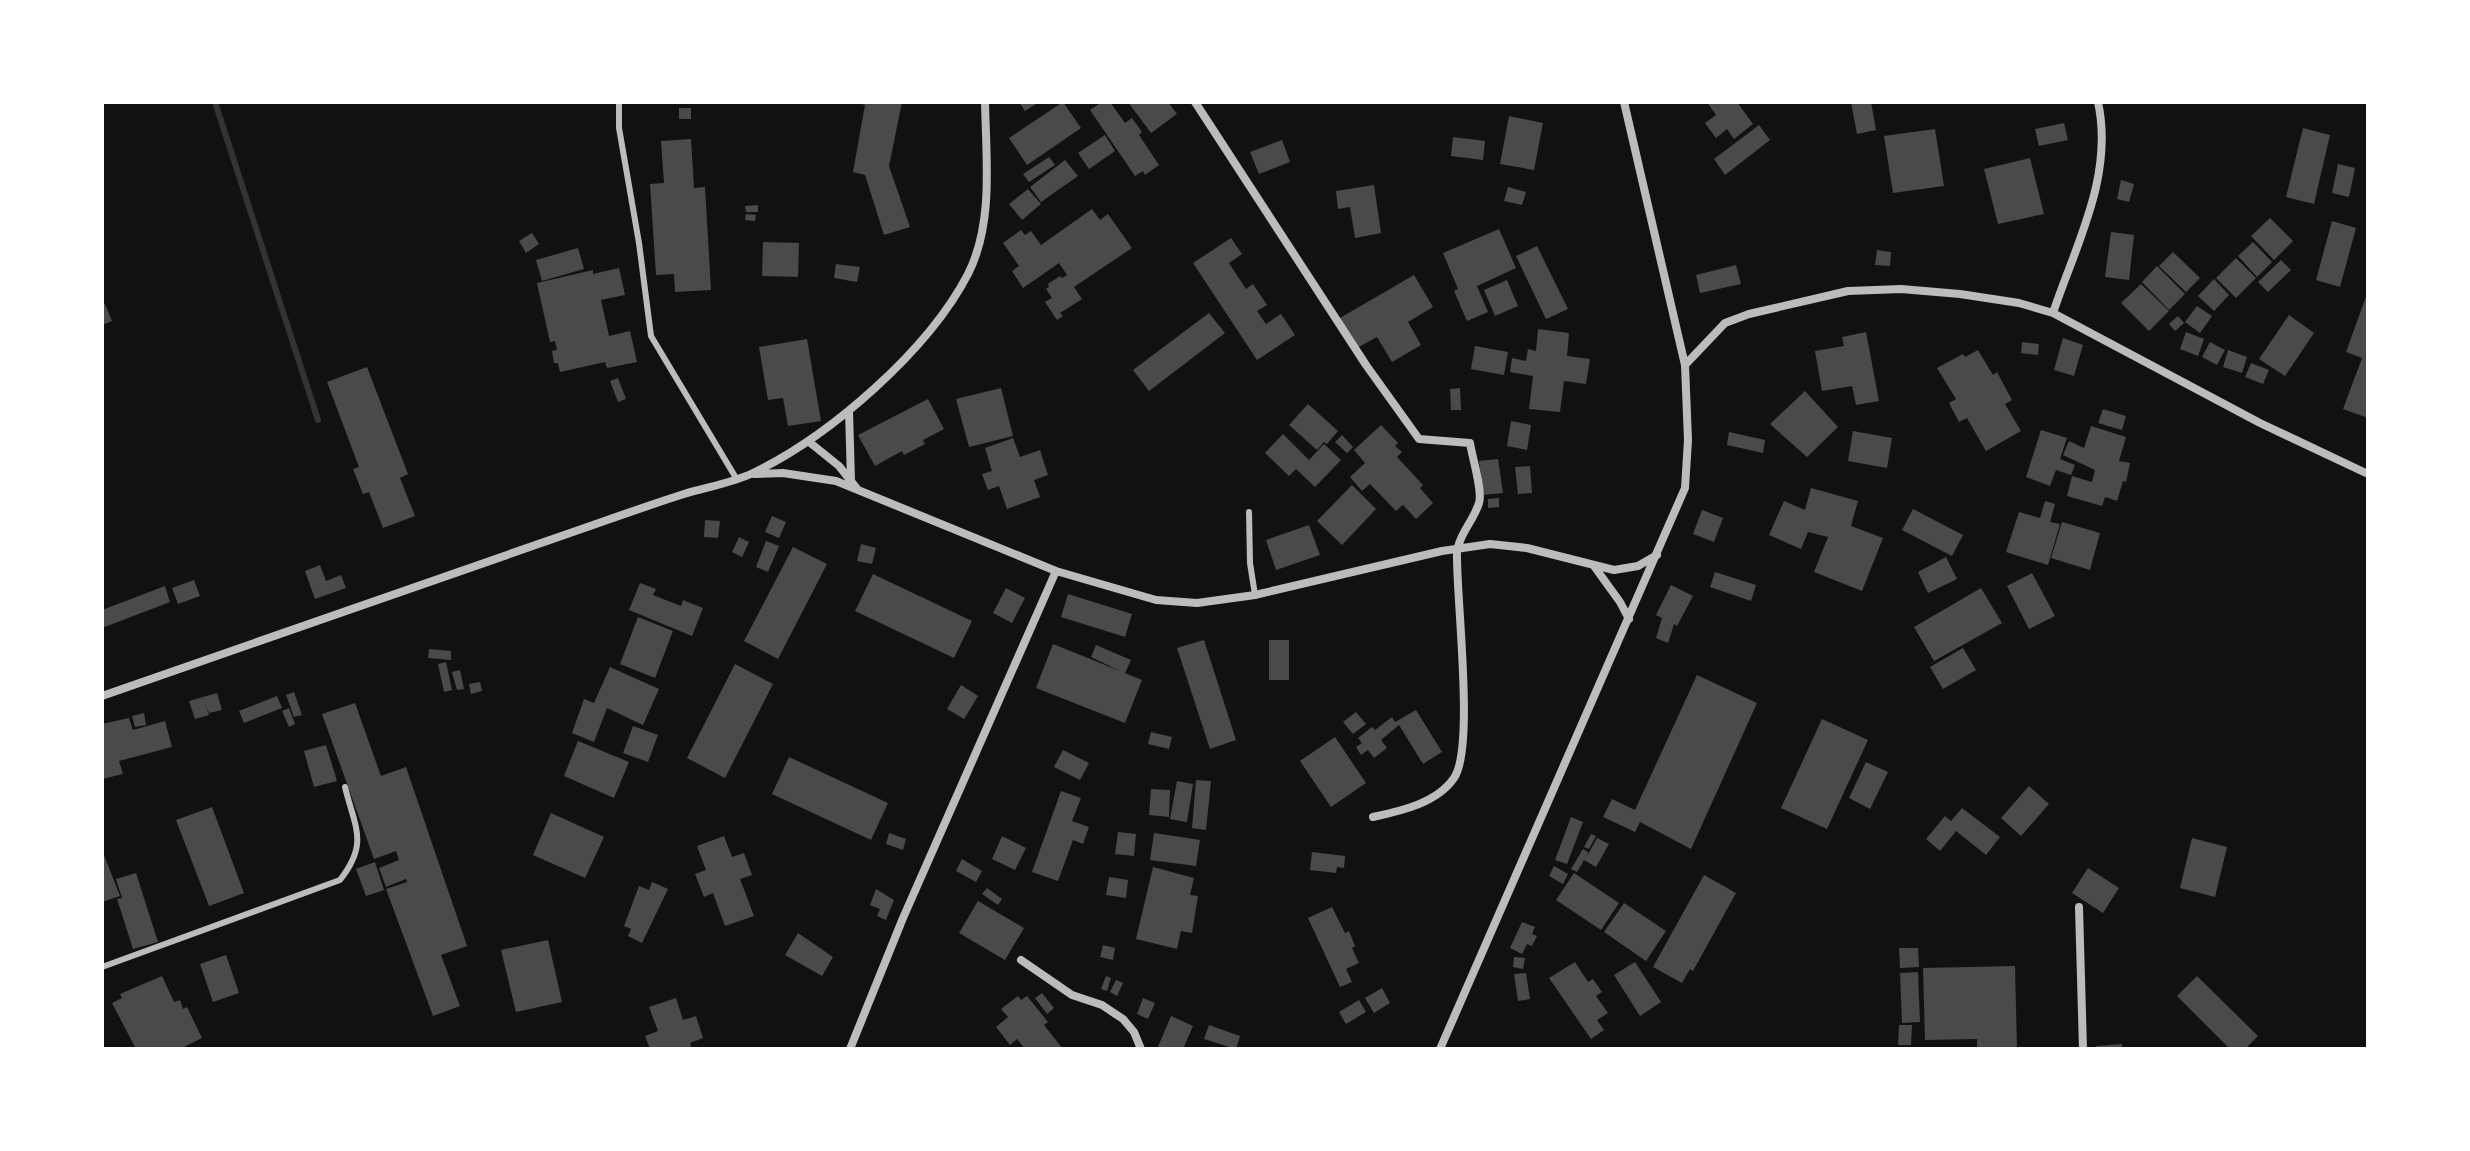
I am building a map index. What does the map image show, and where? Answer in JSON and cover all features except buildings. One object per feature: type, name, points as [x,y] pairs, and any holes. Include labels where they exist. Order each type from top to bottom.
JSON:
[{"type":"street","points":[[102,696],[645,507],[751,474],[808,441],[880,383],[920,340],[968,274],[983,231],[985,212],[985,102]]},
{"type":"street","points":[[1195,102],[1366,365],[1419,439],[1470,443],[1480,501],[1457,549],[1464,709],[1462,758],[1455,777],[1435,794],[1408,809],[1373,817]]},
{"type":"street","points":[[1440,1049],[1685,488],[1688,440],[1685,365],[1624,102]]},
{"type":"street","points":[[2053,313],[2094,200],[2101,164],[2103,127],[2098,102]]},
{"type":"street","points":[[1685,365],[1725,323],[1764,310],[1848,291],[1901,289],[2019,303],[2053,313],[2260,423],[2368,474]]},
{"type":"street","points":[[849,411],[851,481]]},
{"type":"street","points":[[808,441],[828,455],[858,490]]},
{"type":"street","points":[[751,474],[812,476],[858,490],[1056,571],[1156,600],[1197,603],[1255,595],[1490,544],[1527,548],[1614,570],[1638,566],[1658,555]]},
{"type":"street","points":[[1593,565],[1629,619]]},
{"type":"street","points":[[850,1049],[903,918],[1056,571]]},
{"type":"street","points":[[2079,907],[2083,1049]]},
{"type":"street","points":[[1021,960],[1072,995],[1102,1005],[1123,1019],[1134,1032],[1141,1049]]},
{"type":"lane","points":[[619,102],[619,128],[651,336],[736,478]]},
{"type":"lane","points":[[1249,512],[1250,563],[1255,595]]},
{"type":"lane","points":[[102,967],[340,880],[353,863],[359,844],[345,787]]},
{"type":"waterway","points":[[215,102],[318,420]]}]
